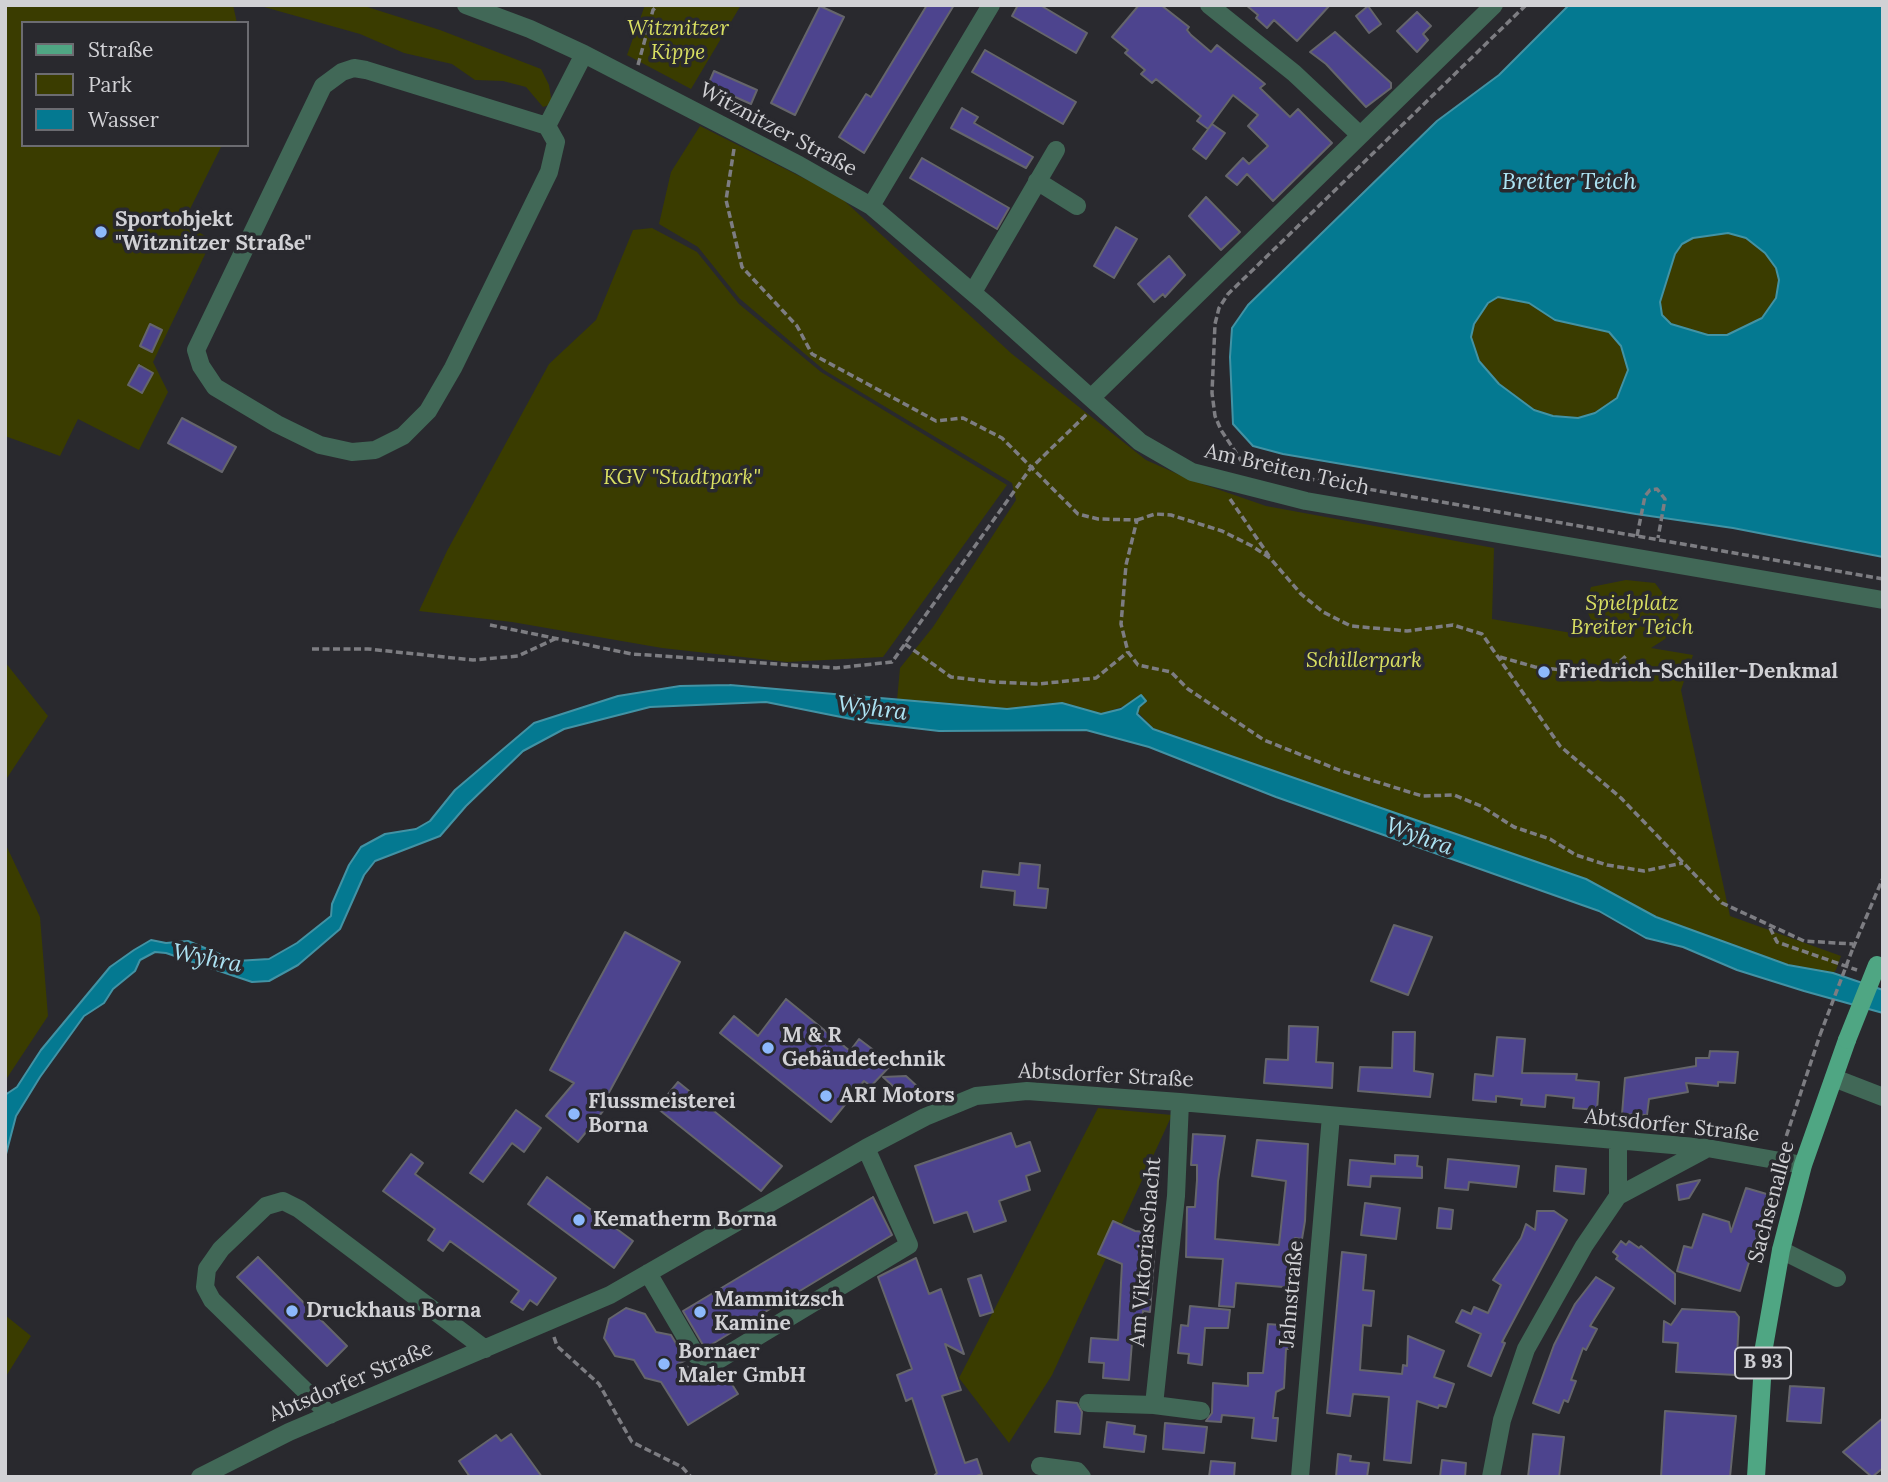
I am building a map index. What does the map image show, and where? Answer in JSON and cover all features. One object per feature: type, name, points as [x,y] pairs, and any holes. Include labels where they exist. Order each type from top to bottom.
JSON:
[{"type":"main road","name":"Sachsenallee","points":[[1756,1477],[1764,1347],[1781,1250],[1803,1165],[1847,1040],[1880,958]]},
{"type":"street","name":"Witznitzer Straße","points":[[466,5],[530,29],[633,78],[871,206],[1095,400]]},
{"type":"street","points":[[871,206],[991,5]]},
{"type":"street","points":[[1209,5],[1294,73],[1360,135]]},
{"type":"street","points":[[1095,400],[1494,5]]},
{"type":"street","points":[[547,126],[584,54]]},
{"type":"street","points":[[354,68],[366,70],[547,126],[556,142],[549,172],[453,368],[428,411],[403,436],[375,450],[352,452],[320,445],[277,424],[215,387],[201,366],[196,350],[323,86],[342,72],[354,68]]},
{"type":"street","points":[[973,292],[1056,150]]},
{"type":"street","points":[[1037,181],[1077,206]]},
{"type":"street","name":"Am Breiten Teich","points":[[1095,400],[1140,442],[1192,472],[1212,480],[1320,503],[1883,600]]},
{"type":"street","points":[[1834,1078],[1883,1097]]},
{"type":"street","name":"Abtsdorfer Straße","points":[[200,1477],[330,1415],[610,1295],[866,1148],[925,1117],[975,1096],[1027,1091],[1180,1102],[1707,1148],[1803,1165]]},
{"type":"street","name":"Am Viktoriaschacht","points":[[1154,1405],[1176,1196],[1180,1102]]},
{"type":"street","name":"Jahnstraße","points":[[1300,1477],[1331,1116]]},
{"type":"street","points":[[1618,1142],[1618,1196]]},
{"type":"street","points":[[648,1273],[696,1355],[720,1359],[909,1245],[866,1148]]},
{"type":"street","points":[[1491,1477],[1502,1420],[1526,1349],[1584,1246],[1618,1196],[1707,1148]]},
{"type":"street","points":[[330,1415],[212,1300],[205,1287],[207,1269],[221,1249],[266,1206],[283,1202],[299,1209],[485,1349]]},
{"type":"street","points":[[1781,1250],[1837,1278]]},
{"type":"street","points":[[1088,1403],[1154,1405],[1201,1411]]},
{"type":"street","points":[[1040,1466],[1077,1471],[1082,1477]]},
{"type":"path","points":[[633,78],[653,10],[659,5]]},
{"type":"path","points":[[1526,5],[1228,294],[1219,308],[1215,324],[1215,416],[1242,461],[1310,479],[1883,579]]},
{"type":"path","points":[[737,133],[726,200],[742,267],[797,326],[812,354],[936,421],[963,418],[1002,438],[1030,469],[1079,514],[1098,519],[1137,520],[1155,514],[1191,520],[1242,541],[1270,558]]},
{"type":"path","points":[[490,625],[632,654],[836,668],[892,662],[1030,469],[1095,400]]},
{"type":"path","points":[[1242,461],[1212,480],[1240,510],[1270,558],[1301,594],[1323,612],[1352,626],[1407,631],[1453,625],[1482,634],[1560,746],[1620,798],[1722,903],[1804,941],[1853,946]]},
{"type":"path","points":[[1637,536],[1645,495],[1650,490],[1657,489],[1665,499],[1658,538]]},
{"type":"path","points":[[1137,520],[1122,587],[1121,624],[1128,652],[1138,664],[1171,672],[1188,689],[1264,740],[1339,770],[1422,796],[1454,796],[1481,806],[1514,827],[1550,839],[1576,855],[1607,865],[1644,871],[1683,863]]},
{"type":"path","points":[[312,649],[368,649],[473,660],[517,656],[557,638]]},
{"type":"path","points":[[905,644],[951,677],[1016,683],[1096,678],[1128,652]]},
{"type":"path","points":[[1500,657],[1535,667],[1598,674],[1615,666],[1628,653]]},
{"type":"path","points":[[1779,1162],[1820,1035],[1853,946],[1883,878]]},
{"type":"path","points":[[1769,926],[1777,942],[1832,961]]},
{"type":"path","points":[[550,1321],[557,1346],[599,1384],[632,1443],[682,1466],[691,1477]]},
{"type":"green space","name":"Sportobjekt \"Witznitzer Straße\"","points":[[5,5],[233,5],[237,21],[21,21],[21,147],[221,147],[183,223],[212,240],[153,362],[168,392],[139,450],[78,419],[60,456],[5,436]]},
{"type":"green space","points":[[257,5],[361,5],[440,30],[541,69],[549,85],[552,104],[543,107],[526,87],[503,81],[475,80],[452,64],[404,53],[360,34]]},
{"type":"green space","name":"Witznitzer Kippe","points":[[645,5],[741,5],[691,89],[627,55]]},
{"type":"green space","name":"Schillerpark","points":[[700,126],[839,196],[1012,354],[1146,460],[1191,480],[1266,506],[1494,548],[1492,619],[1600,638],[1585,607],[1591,587],[1626,580],[1655,583],[1679,615],[1665,639],[1651,648],[1693,655],[1681,690],[1730,916],[1841,956],[1836,970],[1833,973],[1788,965],[1656,917],[1586,879],[1153,728],[1130,704],[1101,714],[1062,703],[1007,709],[897,700],[900,668],[933,627],[1016,500],[1012,483],[824,370],[739,298],[698,247],[659,224],[671,172]]},
{"type":"green space","name":"KGV \"Stadtpark\"","points":[[652,228],[697,252],[739,304],[821,372],[1007,485],[883,657],[787,662],[662,648],[512,622],[419,611],[447,551],[549,364],[596,320],[633,230]]},
{"type":"green space","points":[[1728,233],[1746,238],[1765,253],[1776,268],[1779,280],[1776,298],[1762,318],[1727,335],[1708,335],[1671,324],[1662,315],[1660,302],[1675,254],[1682,244],[1693,238]]},
{"type":"green space","points":[[1499,297],[1529,303],[1555,320],[1609,332],[1621,346],[1628,370],[1617,398],[1595,413],[1577,419],[1534,410],[1499,384],[1479,360],[1471,337],[1473,324],[1488,303]]},
{"type":"green space","points":[[5,662],[48,716],[5,781]]},
{"type":"green space","points":[[5,843],[40,917],[48,1016],[5,1081]]},
{"type":"green space","points":[[1098,1108],[1172,1115],[1052,1375],[1009,1443],[959,1378]]},
{"type":"green space","points":[[5,1315],[31,1336],[5,1378]]},
{"type":"water","name":"Breiter Teich","points":[[1569,5],[1883,5],[1883,557],[1733,528],[1283,454],[1253,446],[1233,424],[1230,357],[1232,328],[1248,305],[1437,121],[1499,75]],"holes":[[[1728,233],[1746,238],[1765,253],[1776,268],[1779,280],[1776,298],[1762,318],[1727,335],[1708,335],[1671,324],[1662,315],[1660,302],[1675,254],[1682,244],[1693,238]],[[1498,297],[1529,303],[1555,320],[1609,332],[1621,346],[1628,370],[1617,398],[1595,413],[1578,418],[1553,416],[1534,410],[1499,384],[1479,361],[1471,337],[1474,324],[1488,303]]]},
{"type":"water","name":"Wyhra","points":[[730,685],[1007,709],[1062,703],[1101,714],[1121,709],[1141,695],[1146,701],[1139,707],[1137,714],[1153,729],[1586,879],[1656,917],[1788,965],[1833,973],[1883,990],[1883,1013],[1737,970],[1683,947],[1646,938],[1599,911],[1276,797],[1149,747],[1086,730],[939,731],[871,723],[766,702],[650,707],[564,729],[523,751],[466,806],[440,836],[375,861],[364,875],[340,929],[298,965],[269,981],[252,982],[166,953],[155,952],[140,960],[135,971],[113,989],[104,1003],[84,1016],[40,1077],[16,1116],[5,1158],[5,1095],[17,1087],[41,1050],[110,967],[134,950],[151,940],[166,943],[188,941],[236,961],[269,959],[297,943],[331,916],[332,904],[349,865],[361,847],[385,834],[416,829],[430,821],[455,790],[534,723],[618,696],[680,686]]},
{"type":"building","points":[[927,5],[954,5],[864,153],[839,137],[866,94],[871,97]]},
{"type":"building","points":[[1018,5],[1040,5],[1087,33],[1076,53],[1012,16]]},
{"type":"building","points":[[1139,5],[1161,5],[1189,27],[1187,30],[1191,35],[1211,52],[1217,45],[1265,84],[1260,88],[1290,117],[1298,109],[1332,143],[1273,201],[1247,174],[1237,185],[1226,176],[1243,158],[1249,164],[1268,146],[1248,126],[1258,115],[1233,95],[1208,129],[1197,121],[1201,116],[1156,79],[1152,83],[1141,74],[1145,70],[1125,53],[1128,50],[1112,37]]},
{"type":"building","points":[[1246,5],[1330,5],[1297,41],[1274,20],[1267,28],[1256,18],[1258,15]]},
{"type":"building","points":[[820,6],[844,17],[795,115],[771,103]]},
{"type":"building","points":[[1368,6],[1381,24],[1369,33],[1356,16]]},
{"type":"building","points":[[1417,12],[1431,26],[1423,34],[1428,40],[1417,52],[1397,31]]},
{"type":"building","points":[[1335,32],[1391,83],[1391,88],[1366,107],[1326,64],[1310,52]]},
{"type":"building","points":[[985,50],[1076,102],[1063,124],[972,72]]},
{"type":"building","points":[[714,71],[757,90],[751,104],[708,85]]},
{"type":"building","points":[[962,108],[978,117],[974,123],[1033,157],[1026,168],[951,128]]},
{"type":"building","points":[[1212,124],[1225,133],[1206,159],[1193,149]]},
{"type":"building","points":[[922,158],[1009,208],[997,229],[910,178]]},
{"type":"building","points":[[1206,197],[1240,232],[1221,250],[1189,216]]},
{"type":"building","points":[[1116,227],[1137,239],[1114,278],[1094,266]]},
{"type":"building","points":[[1169,256],[1185,275],[1165,297],[1163,294],[1154,302],[1138,284]]},
{"type":"building","points":[[150,324],[162,330],[152,352],[140,346]]},
{"type":"building","points":[[139,365],[153,373],[142,393],[128,385]]},
{"type":"building","points":[[182,418],[236,447],[222,472],[168,443]]},
{"type":"building","points":[[1020,863],[1040,865],[1038,888],[1048,889],[1046,908],[1014,905],[1015,891],[981,887],[983,871],[1019,875]]},
{"type":"building","points":[[1394,925],[1432,937],[1408,995],[1371,981]]},
{"type":"building","points":[[625,932],[680,962],[600,1109],[603,1111],[578,1142],[546,1116],[574,1083],[550,1070]]},
{"type":"building","points":[[786,999],[850,1051],[859,1039],[892,1064],[871,1086],[864,1081],[831,1122],[720,1033],[734,1016],[758,1036]]},
{"type":"building","points":[[1289,1026],[1318,1027],[1316,1062],[1333,1063],[1332,1088],[1264,1083],[1266,1059],[1288,1060]]},
{"type":"building","points":[[1393,1032],[1415,1032],[1414,1071],[1433,1074],[1430,1097],[1358,1091],[1360,1067],[1392,1068]]},
{"type":"building","points":[[1497,1037],[1525,1039],[1522,1073],[1577,1074],[1576,1080],[1599,1082],[1597,1110],[1573,1108],[1574,1098],[1546,1095],[1545,1107],[1521,1105],[1522,1099],[1496,1096],[1496,1102],[1473,1100],[1475,1074],[1493,1076]]},
{"type":"building","points":[[1710,1051],[1738,1052],[1735,1083],[1718,1082],[1718,1086],[1686,1083],[1688,1092],[1649,1099],[1647,1115],[1622,1114],[1625,1078],[1696,1066],[1696,1058],[1709,1058]]},
{"type":"building","points":[[906,1076],[919,1088],[908,1100],[883,1077]]},
{"type":"building","points":[[678,1082],[782,1166],[761,1191],[657,1108]]},
{"type":"building","points":[[516,1110],[541,1128],[524,1152],[512,1143],[483,1182],[470,1173]]},
{"type":"building","points":[[1011,1133],[1016,1147],[1030,1142],[1040,1171],[1026,1176],[1030,1190],[999,1201],[1006,1221],[974,1232],[967,1212],[934,1223],[915,1166]]},
{"type":"building","points":[[1193,1134],[1225,1136],[1218,1181],[1215,1239],[1279,1245],[1286,1181],[1252,1176],[1257,1140],[1308,1144],[1305,1221],[1302,1239],[1295,1238],[1292,1264],[1297,1265],[1295,1288],[1236,1283],[1234,1307],[1219,1306],[1223,1259],[1186,1257],[1187,1207],[1195,1207],[1197,1180],[1197,1165],[1191,1165]]},
{"type":"building","points":[[411,1154],[423,1163],[415,1174],[556,1278],[537,1305],[530,1300],[523,1310],[511,1302],[519,1291],[450,1241],[443,1251],[428,1240],[435,1229],[383,1191]]},
{"type":"building","points":[[1395,1155],[1418,1156],[1417,1166],[1422,1167],[1422,1178],[1371,1176],[1370,1187],[1348,1185],[1350,1160],[1395,1164]]},
{"type":"building","points":[[1448,1159],[1519,1166],[1516,1187],[1469,1182],[1468,1190],[1445,1188]]},
{"type":"building","points":[[1556,1166],[1586,1169],[1584,1194],[1554,1191]]},
{"type":"building","points":[[547,1177],[633,1241],[614,1268],[528,1204]]},
{"type":"building","points":[[1700,1180],[1689,1198],[1679,1200],[1677,1185]]},
{"type":"building","points":[[1746,1188],[1770,1195],[1740,1291],[1677,1271],[1684,1246],[1692,1248],[1703,1214],[1729,1222],[1731,1232]]},
{"type":"building","points":[[873,1197],[892,1235],[709,1346],[703,1345],[683,1311]]},
{"type":"building","points":[[1365,1203],[1400,1208],[1396,1239],[1361,1235]]},
{"type":"building","points":[[1439,1208],[1453,1210],[1451,1229],[1437,1228]]},
{"type":"building","points":[[1537,1211],[1554,1211],[1567,1220],[1502,1342],[1505,1343],[1491,1376],[1468,1366],[1481,1334],[1456,1322],[1462,1310],[1471,1314],[1474,1307],[1488,1313],[1501,1285],[1493,1280],[1521,1238],[1526,1224],[1535,1230]]},
{"type":"building","points":[[1113,1221],[1135,1231],[1156,1233],[1150,1312],[1143,1311],[1141,1330],[1133,1329],[1129,1380],[1103,1378],[1104,1363],[1089,1362],[1091,1338],[1118,1340],[1122,1264],[1098,1254]]},
{"type":"building","points":[[1621,1241],[1626,1245],[1629,1241],[1639,1248],[1641,1246],[1675,1274],[1675,1304],[1616,1259],[1618,1256],[1613,1252]]},
{"type":"building","points":[[1342,1252],[1366,1255],[1363,1290],[1374,1291],[1371,1326],[1363,1325],[1360,1370],[1402,1374],[1403,1365],[1407,1366],[1408,1336],[1444,1351],[1434,1377],[1454,1384],[1446,1407],[1439,1405],[1438,1408],[1417,1401],[1411,1463],[1384,1460],[1389,1397],[1353,1394],[1350,1416],[1327,1413]]},
{"type":"building","name":"Druckhaus Borna","points":[[258,1257],[347,1346],[327,1366],[237,1277]]},
{"type":"building","points":[[916,1258],[929,1294],[941,1289],[964,1354],[945,1344],[961,1390],[942,1396],[965,1463],[977,1459],[982,1474],[974,1477],[933,1477],[937,1473],[912,1398],[906,1401],[897,1375],[912,1369],[878,1277]]},
{"type":"building","points":[[981,1275],[993,1312],[980,1316],[968,1279]]},
{"type":"building","points":[[1596,1277],[1614,1288],[1590,1326],[1597,1329],[1586,1350],[1583,1348],[1571,1380],[1576,1381],[1568,1402],[1564,1400],[1559,1413],[1533,1403],[1554,1345],[1575,1304]]},
{"type":"building","points":[[1190,1306],[1230,1310],[1228,1328],[1205,1328],[1202,1365],[1188,1363],[1189,1354],[1178,1353],[1181,1325],[1188,1326]]},
{"type":"building","name":"Bornaer Maler GmbH","points":[[626,1308],[645,1314],[656,1332],[671,1335],[686,1360],[678,1364],[712,1374],[723,1370],[738,1394],[688,1425],[661,1382],[645,1378],[634,1360],[615,1356],[604,1338],[609,1319]]},
{"type":"building","points":[[1682,1309],[1735,1312],[1739,1317],[1736,1375],[1676,1372],[1678,1343],[1663,1342],[1664,1321],[1671,1325]]},
{"type":"building","points":[[1268,1324],[1292,1326],[1289,1349],[1286,1349],[1284,1388],[1276,1392],[1273,1418],[1278,1418],[1276,1441],[1252,1438],[1254,1418],[1222,1415],[1221,1422],[1206,1421],[1212,1413],[1213,1383],[1248,1386],[1248,1373],[1263,1373]]},
{"type":"building","points":[[1790,1386],[1824,1388],[1821,1423],[1787,1421]]},
{"type":"building","points":[[1057,1401],[1077,1403],[1082,1412],[1080,1434],[1055,1432]]},
{"type":"building","points":[[1665,1411],[1736,1416],[1730,1477],[1661,1477]]},
{"type":"building","points":[[1883,1418],[1883,1468],[1872,1477],[1843,1452]]},
{"type":"building","points":[[1107,1422],[1135,1426],[1134,1434],[1146,1436],[1144,1452],[1104,1447]]},
{"type":"building","points":[[1165,1423],[1207,1427],[1204,1453],[1163,1449]]},
{"type":"building","points":[[511,1434],[542,1477],[470,1477],[459,1461],[496,1435],[501,1441]]},
{"type":"building","points":[[1533,1434],[1564,1437],[1559,1477],[1528,1477]]},
{"type":"building","points":[[1338,1454],[1351,1456],[1350,1461],[1369,1463],[1367,1477],[1336,1477]]},
{"type":"building","points":[[1442,1460],[1466,1463],[1465,1477],[1440,1477]]},
{"type":"building","points":[[1211,1461],[1235,1463],[1234,1477],[1209,1477]]},
{"type":"place","name":"Sportobjekt \"Witznitzer Straße\"","points":[[101,232]]},
{"type":"place","name":"Friedrich-Schiller-Denkmal","points":[[1544,672]]},
{"type":"place","name":"M & R Gebäudetechnik","points":[[768,1048]]},
{"type":"place","name":"ARI Motors","points":[[826,1096]]},
{"type":"place","name":"Flussmeisterei Borna","points":[[574,1114]]},
{"type":"place","name":"Kematherm Borna","points":[[579,1220]]},
{"type":"place","name":"Druckhaus Borna","points":[[292,1311]]},
{"type":"place","name":"Mammitzsch Kamine","points":[[700,1312]]},
{"type":"place","name":"Bornaer Maler GmbH","points":[[664,1364]]},
{"type":"park label","name":"Spielplatz Breiter Teich","points":[[1632,616]]}]
